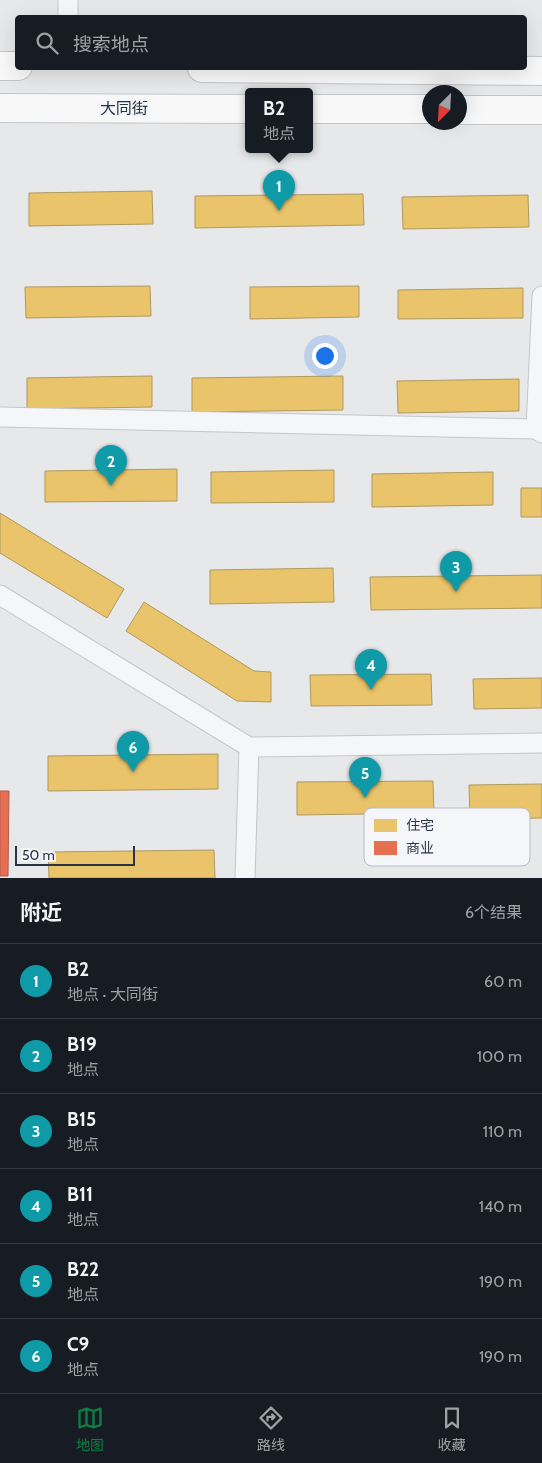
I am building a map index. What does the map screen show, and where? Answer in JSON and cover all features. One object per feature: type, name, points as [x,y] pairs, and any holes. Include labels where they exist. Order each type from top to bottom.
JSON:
[{"type":"main road","points":[[0,66],[15,66]]},
{"type":"main road","points":[[429,70],[542,71]]},
{"type":"main road","name":"大同街","points":[[0,108],[245,109]]},
{"type":"main road","points":[[313,109],[422,110]]},
{"type":"main road","points":[[467,110],[542,110]]},
{"type":"street","points":[[68,0],[68,15]]},
{"type":"street","points":[[0,417],[539,431],[542,296]]},
{"type":"street","points":[[0,595],[249,747],[542,743]]},
{"type":"street","points":[[245,878],[249,747]]},
{"type":"building: 住宅","points":[[152,191],[153,224],[29,226],[29,193]]},
{"type":"building: 住宅","points":[[363,194],[364,225],[195,228],[195,196]]},
{"type":"building: 住宅","points":[[528,195],[529,227],[403,229],[402,197]]},
{"type":"building: 住宅","points":[[150,286],[151,316],[26,318],[25,287]]},
{"type":"building: 住宅","points":[[359,286],[359,317],[250,319],[250,287]]},
{"type":"building: 住宅","points":[[523,288],[523,318],[398,319],[398,290]]},
{"type":"building: 住宅","points":[[152,376],[152,407],[27,409],[27,378]]},
{"type":"building: 住宅","points":[[343,376],[343,410],[192,412],[192,378]]},
{"type":"building: 住宅","points":[[519,379],[519,411],[398,413],[397,381]]},
{"type":"building: 住宅","points":[[177,469],[177,501],[45,502],[45,471]]},
{"type":"building: 住宅","points":[[334,470],[334,502],[211,503],[211,472]]},
{"type":"building: 住宅","points":[[493,472],[493,505],[372,507],[372,474]]},
{"type":"building: 住宅","points":[[521,488],[542,488],[542,517],[521,517]]},
{"type":"building: 住宅","points":[[0,513],[124,589],[107,618],[0,553]]},
{"type":"building: 住宅","points":[[333,568],[334,602],[210,604],[210,570]]},
{"type":"building: 住宅","points":[[542,575],[542,608],[371,610],[370,577]]},
{"type":"building: 住宅","points":[[144,602],[254,671],[271,672],[271,702],[237,701],[126,631]]},
{"type":"building: 住宅","points":[[431,674],[432,705],[311,706],[310,675]]},
{"type":"building: 住宅","points":[[542,678],[542,708],[474,709],[473,679]]},
{"type":"building: 住宅","points":[[218,754],[218,789],[48,791],[48,756]]},
{"type":"building: 住宅","points":[[433,781],[434,808],[364,808],[364,814],[297,815],[297,782]]},
{"type":"building: 住宅","points":[[542,784],[542,818],[530,818],[530,808],[470,808],[469,785]]},
{"type":"building: 住宅","points":[[214,850],[215,878],[49,878],[48,852]]},
{"type":"building: 商业","points":[[0,791],[9,791],[8,876],[0,876]]},
{"type":"place","name":"B2","points":[[279,211]]},
{"type":"place","name":"B19","points":[[111,486]]},
{"type":"place","name":"B15","points":[[456,592]]},
{"type":"place","name":"B11","points":[[371,690]]},
{"type":"place","name":"C9","points":[[133,772]]},
{"type":"place","name":"B22","points":[[365,798]]}]
